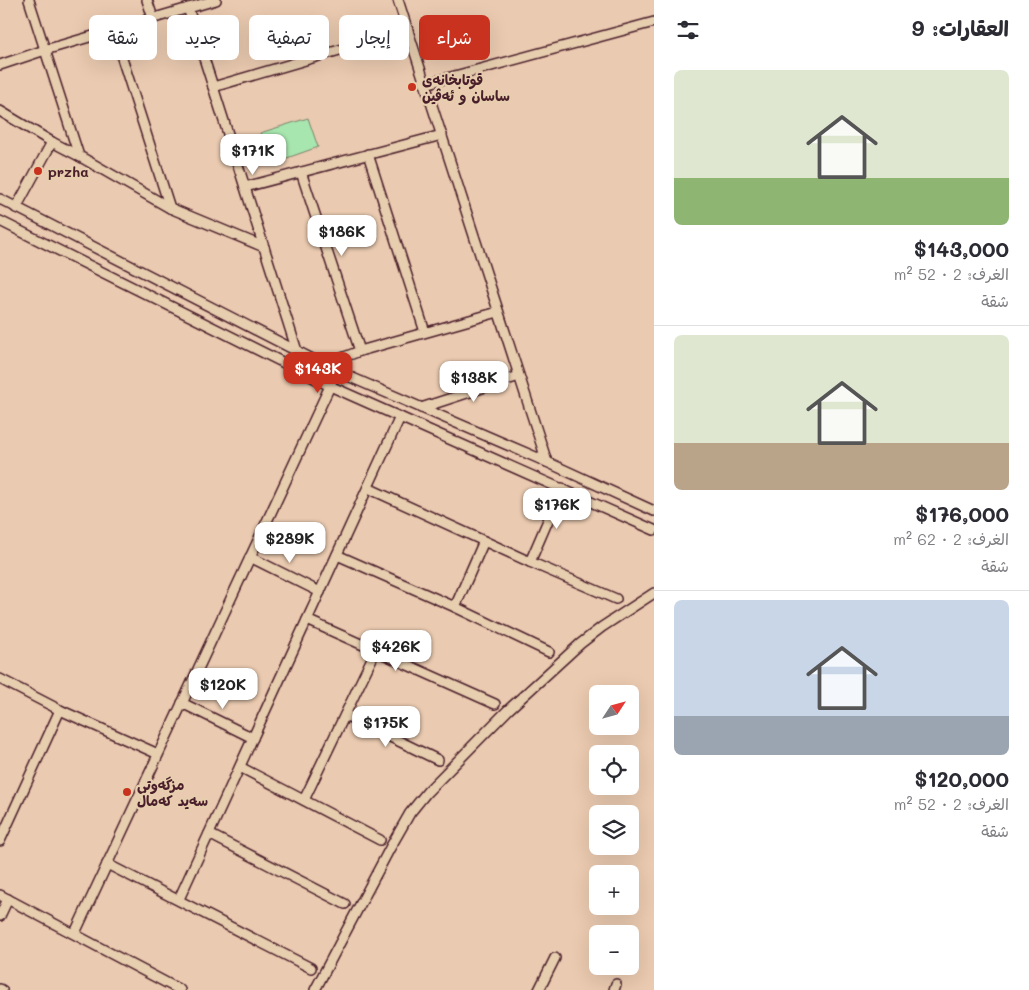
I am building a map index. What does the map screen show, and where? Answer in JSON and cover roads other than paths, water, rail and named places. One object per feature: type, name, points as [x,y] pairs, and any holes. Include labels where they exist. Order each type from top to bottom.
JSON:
[{"type":"street","points":[[30,0],[79,156]]},
{"type":"street","points":[[148,0],[152,15]]},
{"type":"street","points":[[157,17],[216,0]]},
{"type":"street","points":[[398,0],[403,15]]},
{"type":"street","points":[[188,8],[297,351]]},
{"type":"street","points":[[425,84],[654,22]]},
{"type":"street","points":[[409,33],[547,462]]},
{"type":"street","points":[[0,65],[89,37]]},
{"type":"street","points":[[213,88],[339,51]]},
{"type":"street","points":[[123,60],[170,208]]},
{"type":"street","points":[[0,111],[170,208],[264,247]]},
{"type":"street","points":[[244,187],[442,134]]},
{"type":"street","points":[[16,208],[52,142]]},
{"type":"street","points":[[368,154],[424,332]]},
{"type":"street","points":[[301,172],[360,350]]},
{"type":"street","points":[[0,199],[334,370],[547,462],[654,512]]},
{"type":"street","points":[[0,221],[330,386],[654,530]]},
{"type":"street","points":[[75,933],[330,386],[337,362],[341,358],[360,350],[498,312]]},
{"type":"street","points":[[422,408],[519,376]]},
{"type":"street","points":[[179,899],[400,417]]},
{"type":"street","points":[[368,488],[616,599]]},
{"type":"street","points":[[530,562],[562,488]]},
{"type":"street","points":[[454,607],[484,541]]},
{"type":"street","points":[[337,555],[454,607],[548,652]]},
{"type":"street","points":[[250,557],[320,592]]},
{"type":"street","points":[[315,990],[390,848],[410,814],[427,792],[508,710],[580,644],[602,627],[654,594]]},
{"type":"street","points":[[307,620],[495,704]]},
{"type":"street","points":[[304,800],[376,650]]},
{"type":"street","points":[[0,679],[60,710],[158,754]]},
{"type":"street","points":[[182,703],[253,738]]},
{"type":"street","points":[[0,841],[60,710]]},
{"type":"street","points":[[345,715],[438,760]]},
{"type":"street","points":[[240,768],[380,840]]},
{"type":"street","points":[[209,834],[345,904]]},
{"type":"street","points":[[107,864],[179,899],[311,968]]},
{"type":"street","points":[[0,916],[4,897],[180,990]]},
{"type":"street","points":[[539,990],[554,958]]},
{"type":"place","name":"قوتابخانەی ساسان و ئەڤین","points":[[412,87]]},
{"type":"place","name":"przha","points":[[38,171]]},
{"type":"place","name":"مزگەوتی سەید کەمال","points":[[127,792]]}]
